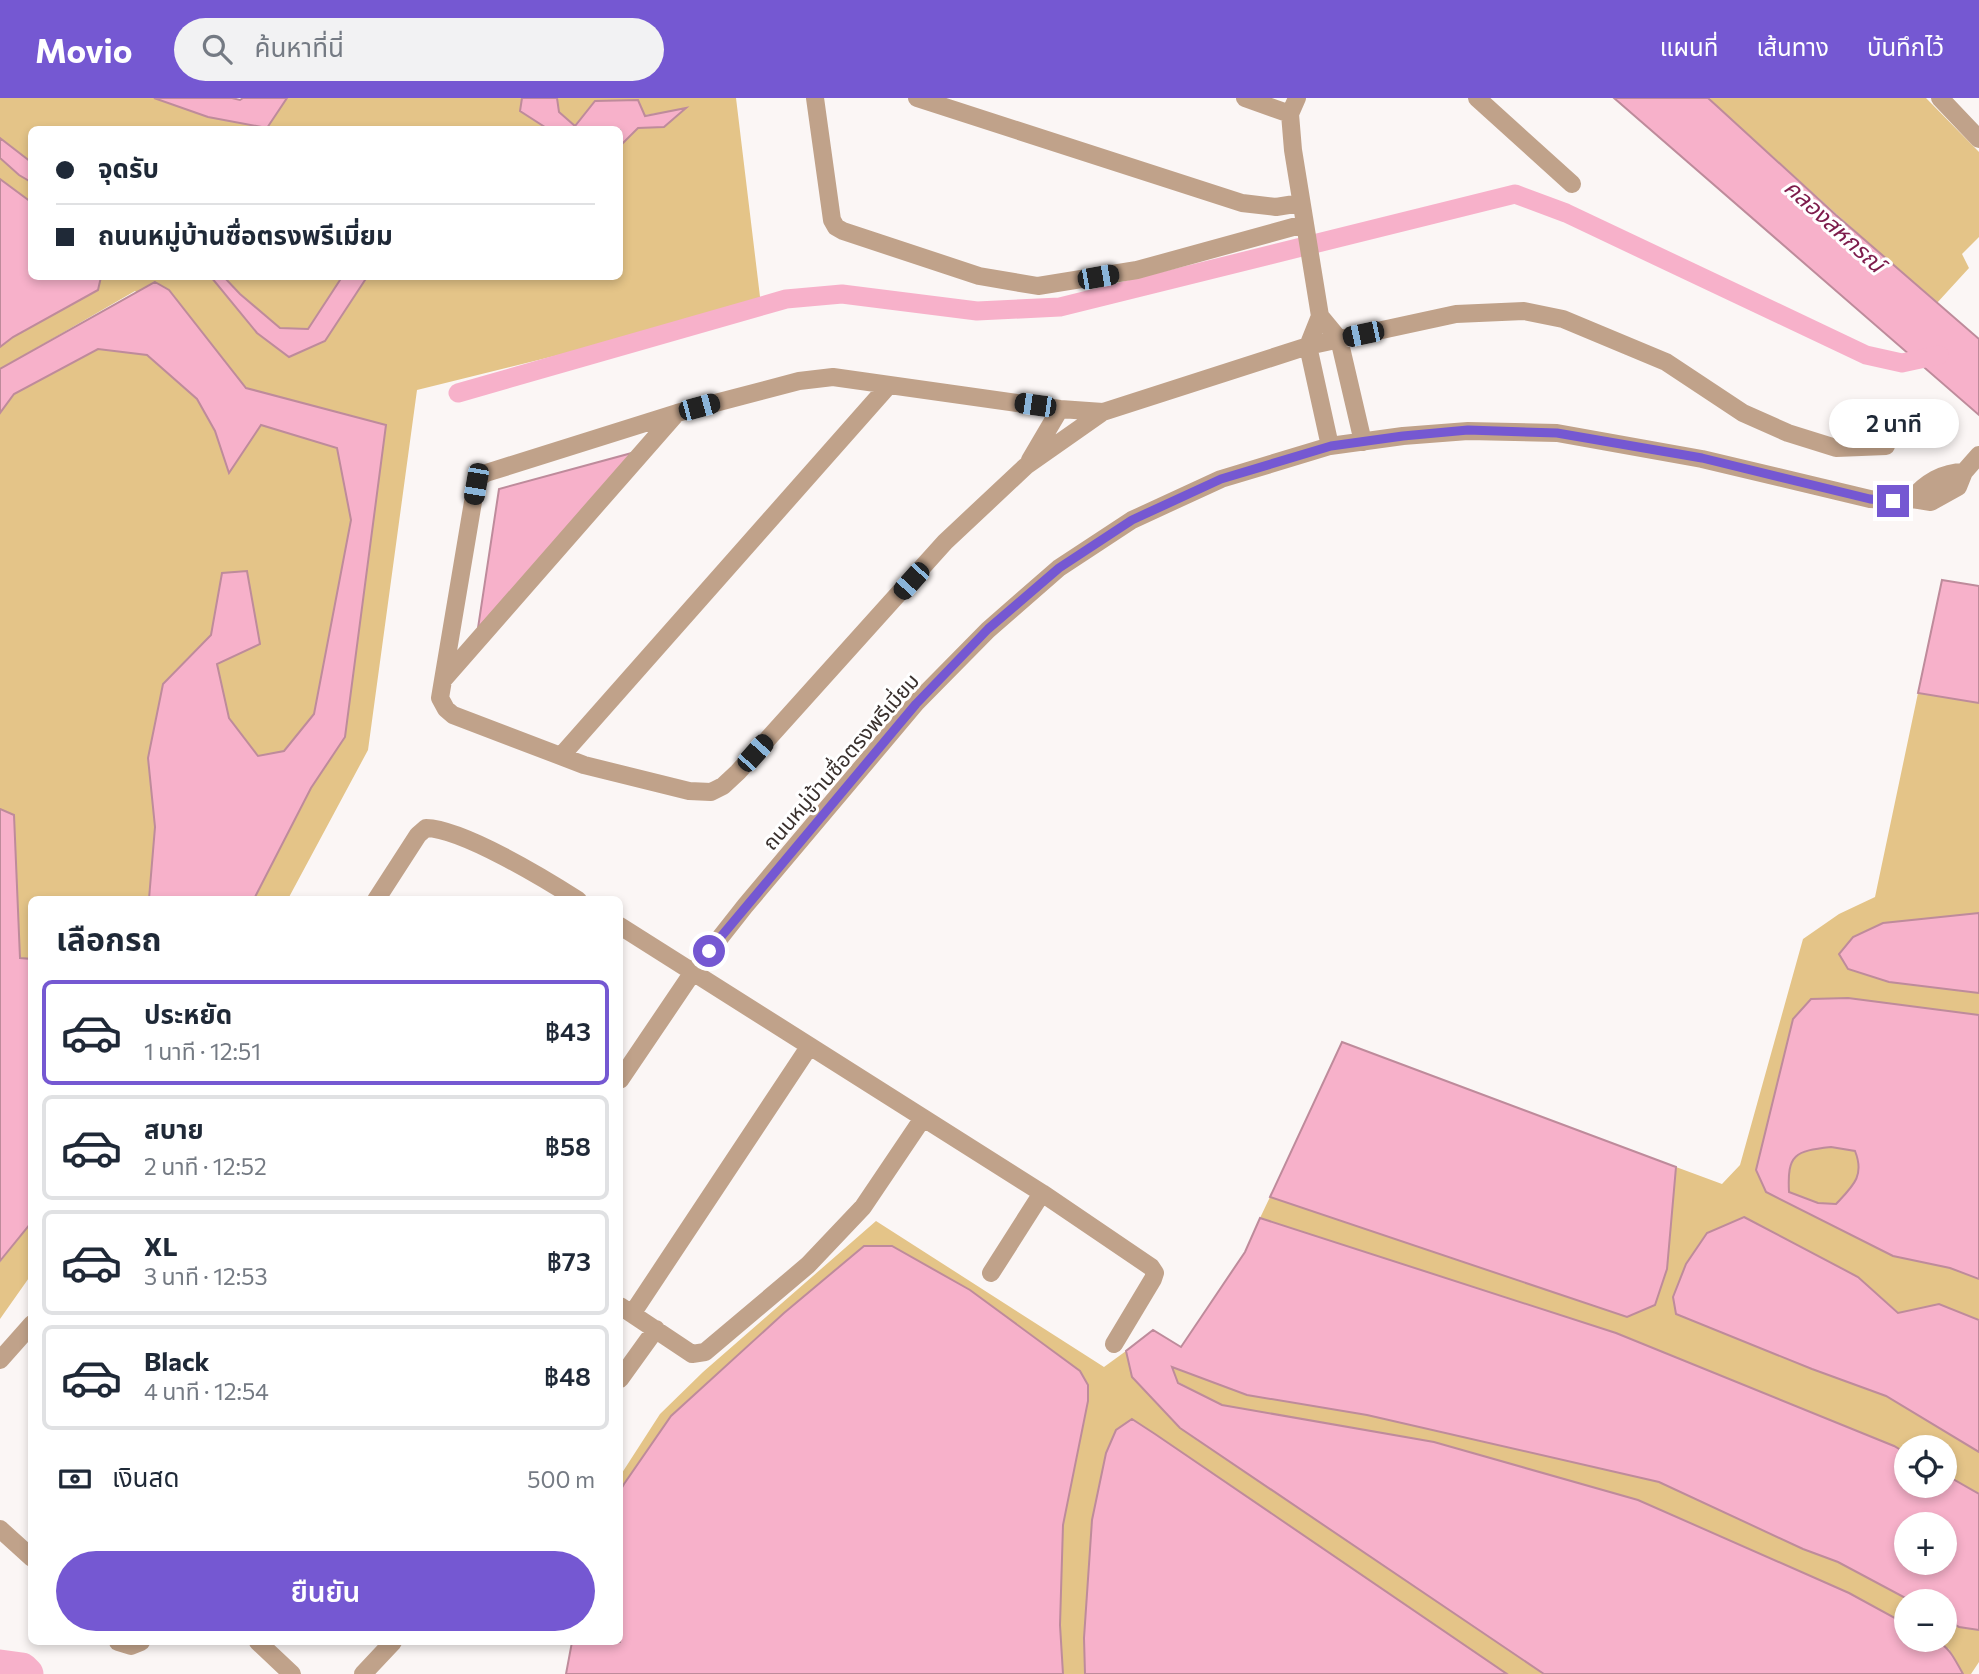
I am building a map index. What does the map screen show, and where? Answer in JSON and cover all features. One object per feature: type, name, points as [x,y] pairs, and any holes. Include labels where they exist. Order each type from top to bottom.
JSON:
[{"type":"street","points":[[816,98],[832,220],[836,227],[979,276],[1038,286],[1137,270],[1304,225]]},
{"type":"street","points":[[917,98],[1242,203],[1283,207],[1301,203]]},
{"type":"street","points":[[1245,98],[1294,106],[1301,203],[1320,316],[1339,339],[1363,442]]},
{"type":"street","points":[[1477,98],[1572,184]]},
{"type":"street","points":[[1940,98],[1979,139]]},
{"type":"street","points":[[1258,205],[1261,237]]},
{"type":"street","points":[[1103,412],[1060,409],[833,377],[799,381],[677,413],[486,473],[476,484],[440,698],[453,715],[584,765],[689,792],[711,792],[723,786],[945,542],[1026,466],[1103,412],[1308,346],[1456,314],[1524,311],[1574,323],[1666,362],[1743,413],[1788,433],[1836,448],[1886,446]]},
{"type":"street","points":[[1320,316],[1308,346],[1331,446]]},
{"type":"street","points":[[561,756],[889,384]]},
{"type":"street","points":[[1026,466],[1060,409]]},
{"type":"street","points":[[443,680],[677,413]]},
{"type":"street","name":"ถนนหมู่บ้านซื่อตรงพรีเมี่ยม","points":[[623,1076],[693,972],[745,906],[916,704],[988,629],[1059,568],[1132,520],[1221,479],[1331,446],[1468,430],[1557,433],[1702,458],[1870,499],[1907,501],[1922,487],[1950,472],[1964,472],[1979,455]]},
{"type":"street","points":[[379,896],[418,835],[426,828],[444,831],[483,847],[566,896]]},
{"type":"street","points":[[623,928],[1042,1193],[1151,1267],[1155,1273],[1114,1344]]},
{"type":"street","points":[[809,1046],[626,1310],[692,1354],[705,1352],[716,1344],[808,1265],[863,1207],[923,1118]]},
{"type":"street","points":[[991,1273],[1042,1193]]},
{"type":"street","points":[[0,1360],[28,1328]]},
{"type":"street","points":[[623,1375],[656,1329]]},
{"type":"street","points":[[0,1529],[28,1548]]},
{"type":"street","points":[[261,1645],[292,1674]]},
{"type":"street","points":[[363,1674],[390,1645]]},
{"type":"shaded area","points":[[0,98],[154,98],[208,117],[256,126],[28,126],[28,160],[0,138]]},
{"type":"shaded area","points":[[287,98],[522,98],[520,111],[543,126],[268,126]]},
{"type":"shaded area","points":[[557,98],[736,98],[761,305],[417,390],[368,750],[290,896],[256,896],[311,788],[345,737],[386,425],[246,388],[216,351],[135,291],[0,369],[0,347],[13,337],[98,290],[100,280],[213,280],[257,333],[325,341],[365,280],[623,280],[623,142],[638,128],[664,127],[684,109],[575,126],[559,112]]},
{"type":"shaded area","points":[[1708,98],[1926,98],[1979,152],[1979,237],[1962,254],[1969,268],[1936,304]]},
{"type":"shaded area","points":[[0,158],[28,180],[28,200],[0,179]]},
{"type":"shaded area","points":[[227,280],[340,280],[308,329],[280,328]]},
{"type":"shaded area","points":[[98,349],[147,355],[197,399],[215,431],[229,472],[261,425],[337,448],[351,520],[314,714],[284,752],[258,756],[229,718],[217,664],[222,573],[211,635],[163,685],[148,758],[155,827],[149,896],[28,896],[28,959],[20,958],[14,815],[0,809],[0,413],[14,394]]},
{"type":"shaded area","points":[[1918,693],[1979,703],[1979,913],[1883,923],[1889,982],[1979,993],[1979,1015],[1848,998],[1766,1192],[1893,1256],[1950,1268],[1979,1279],[1979,1320],[1939,1304],[1899,1313],[1858,1277],[1744,1217],[1676,1314],[1886,1396],[1951,1435],[1894,1435],[1894,1448],[1616,1333],[1260,1218],[1270,1197],[1627,1317],[1667,1269],[1676,1167],[1722,1184],[1740,1165],[1803,939],[1839,914],[1875,897]]},
{"type":"shaded area","points":[[1831,1147],[1855,1151],[1859,1168],[1856,1181],[1836,1205],[1818,1203],[1789,1192],[1790,1170],[1796,1157],[1809,1150]]},
{"type":"shaded area","points":[[876,1221],[1104,1367],[1126,1351],[1132,1377],[1180,1428],[1544,1674],[1507,1674],[1084,1638],[1085,1674],[1063,1674],[1060,1625],[1063,1525],[1088,1401],[1088,1385],[1080,1371],[970,1290],[864,1246],[784,1313],[671,1416],[623,1487],[623,1471],[660,1414],[703,1372]]},
{"type":"shaded area","points":[[28,1227],[28,1279],[0,1319],[0,1262]]},
{"type":"shaded area","points":[[1171,1367],[1247,1395],[1367,1415],[1659,1482],[1803,1549],[1838,1562],[1894,1592],[1894,1617],[1849,1593],[1638,1500],[1434,1442],[1222,1405],[1178,1382]]},
{"type":"shaded area","points":[[1957,1439],[1979,1452],[1979,1494],[1957,1481]]},
{"type":"shaded area","points":[[1957,1626],[1979,1630],[1979,1662],[1971,1674],[1963,1674],[1951,1652],[1957,1652]]},
{"type":"water","points":[[154,98],[287,98],[268,126],[208,117]]},
{"type":"water","points":[[522,98],[557,98],[559,112],[575,126],[543,126],[520,111]]},
{"type":"water","name":"คลองสหกรณ์","points":[[1614,98],[1708,98],[1836,215],[1979,339],[1979,415]]},
{"type":"water","points":[[638,100],[645,116],[686,108],[664,127],[638,128],[623,143],[623,126],[575,126],[595,101]]},
{"type":"water","points":[[0,138],[28,160],[28,180],[19,175],[0,158]]},
{"type":"water","points":[[0,179],[28,200],[28,280],[100,280],[98,290],[13,337],[0,347]]},
{"type":"water","points":[[213,280],[227,280],[280,328],[308,329],[340,280],[365,280],[325,341],[289,357],[257,333]]},
{"type":"water","points":[[155,282],[169,290],[246,388],[386,425],[345,737],[311,788],[256,896],[149,896],[155,827],[148,758],[163,684],[211,635],[222,573],[247,571],[260,644],[217,664],[229,718],[258,756],[284,751],[314,714],[351,520],[337,448],[261,425],[229,473],[215,431],[197,399],[147,355],[98,349],[14,394],[0,413],[0,369]]},
{"type":"water","points":[[643,450],[478,628],[499,489]]},
{"type":"water","points":[[1942,580],[1979,586],[1979,703],[1918,693]]},
{"type":"water","points":[[0,809],[14,815],[20,958],[28,959],[28,1227],[0,1261]]},
{"type":"water","points":[[1979,913],[1979,993],[1889,982],[1848,969],[1839,954],[1853,937],[1883,923]]},
{"type":"water","points":[[1848,998],[1979,1015],[1979,1279],[1950,1268],[1893,1256],[1766,1192],[1756,1170],[1793,1019],[1811,999]],"holes":[[[1831,1147],[1855,1151],[1859,1167],[1856,1180],[1836,1204],[1818,1203],[1789,1192],[1792,1162],[1801,1153]]]},
{"type":"water","points":[[1342,1042],[1676,1167],[1667,1269],[1655,1305],[1627,1317],[1270,1197]]},
{"type":"water","points":[[1744,1217],[1858,1277],[1898,1313],[1939,1304],[1979,1320],[1979,1452],[1957,1439],[1957,1435],[1951,1435],[1886,1396],[1676,1314],[1673,1297],[1686,1264],[1707,1233]]},
{"type":"water","points":[[1260,1218],[1616,1333],[1894,1446],[1894,1498],[1957,1498],[1957,1481],[1979,1494],[1979,1630],[1957,1626],[1957,1589],[1894,1589],[1894,1592],[1838,1562],[1803,1549],[1659,1482],[1367,1415],[1247,1395],[1172,1367],[1178,1383],[1222,1405],[1434,1442],[1638,1500],[1849,1593],[1894,1617],[1894,1652],[1950,1652],[1963,1674],[1544,1674],[1180,1428],[1132,1377],[1126,1351],[1153,1330],[1181,1347],[1245,1252]]},
{"type":"water","points":[[864,1246],[892,1246],[970,1290],[1080,1371],[1088,1385],[1088,1401],[1063,1525],[1060,1625],[1063,1674],[566,1674],[571,1645],[623,1645],[624,1484],[671,1416],[784,1313]]},
{"type":"water","points":[[1132,1419],[1507,1674],[1085,1674],[1084,1638],[1092,1520],[1106,1453],[1116,1430]]},
{"type":"waterway","points":[[458,393],[786,299],[842,294],[977,311],[1060,307],[1515,194],[1566,213],[1866,355],[1902,363],[1939,355]]},
{"type":"waterway","points":[[0,1666],[22,1669],[27,1674]]},
{"type":"route","points":[[709,951],[916,704],[988,629],[1059,568],[1132,520],[1221,479],[1331,446],[1468,430],[1557,433],[1602,440],[1702,458],[1870,499],[1893,501]]}]
